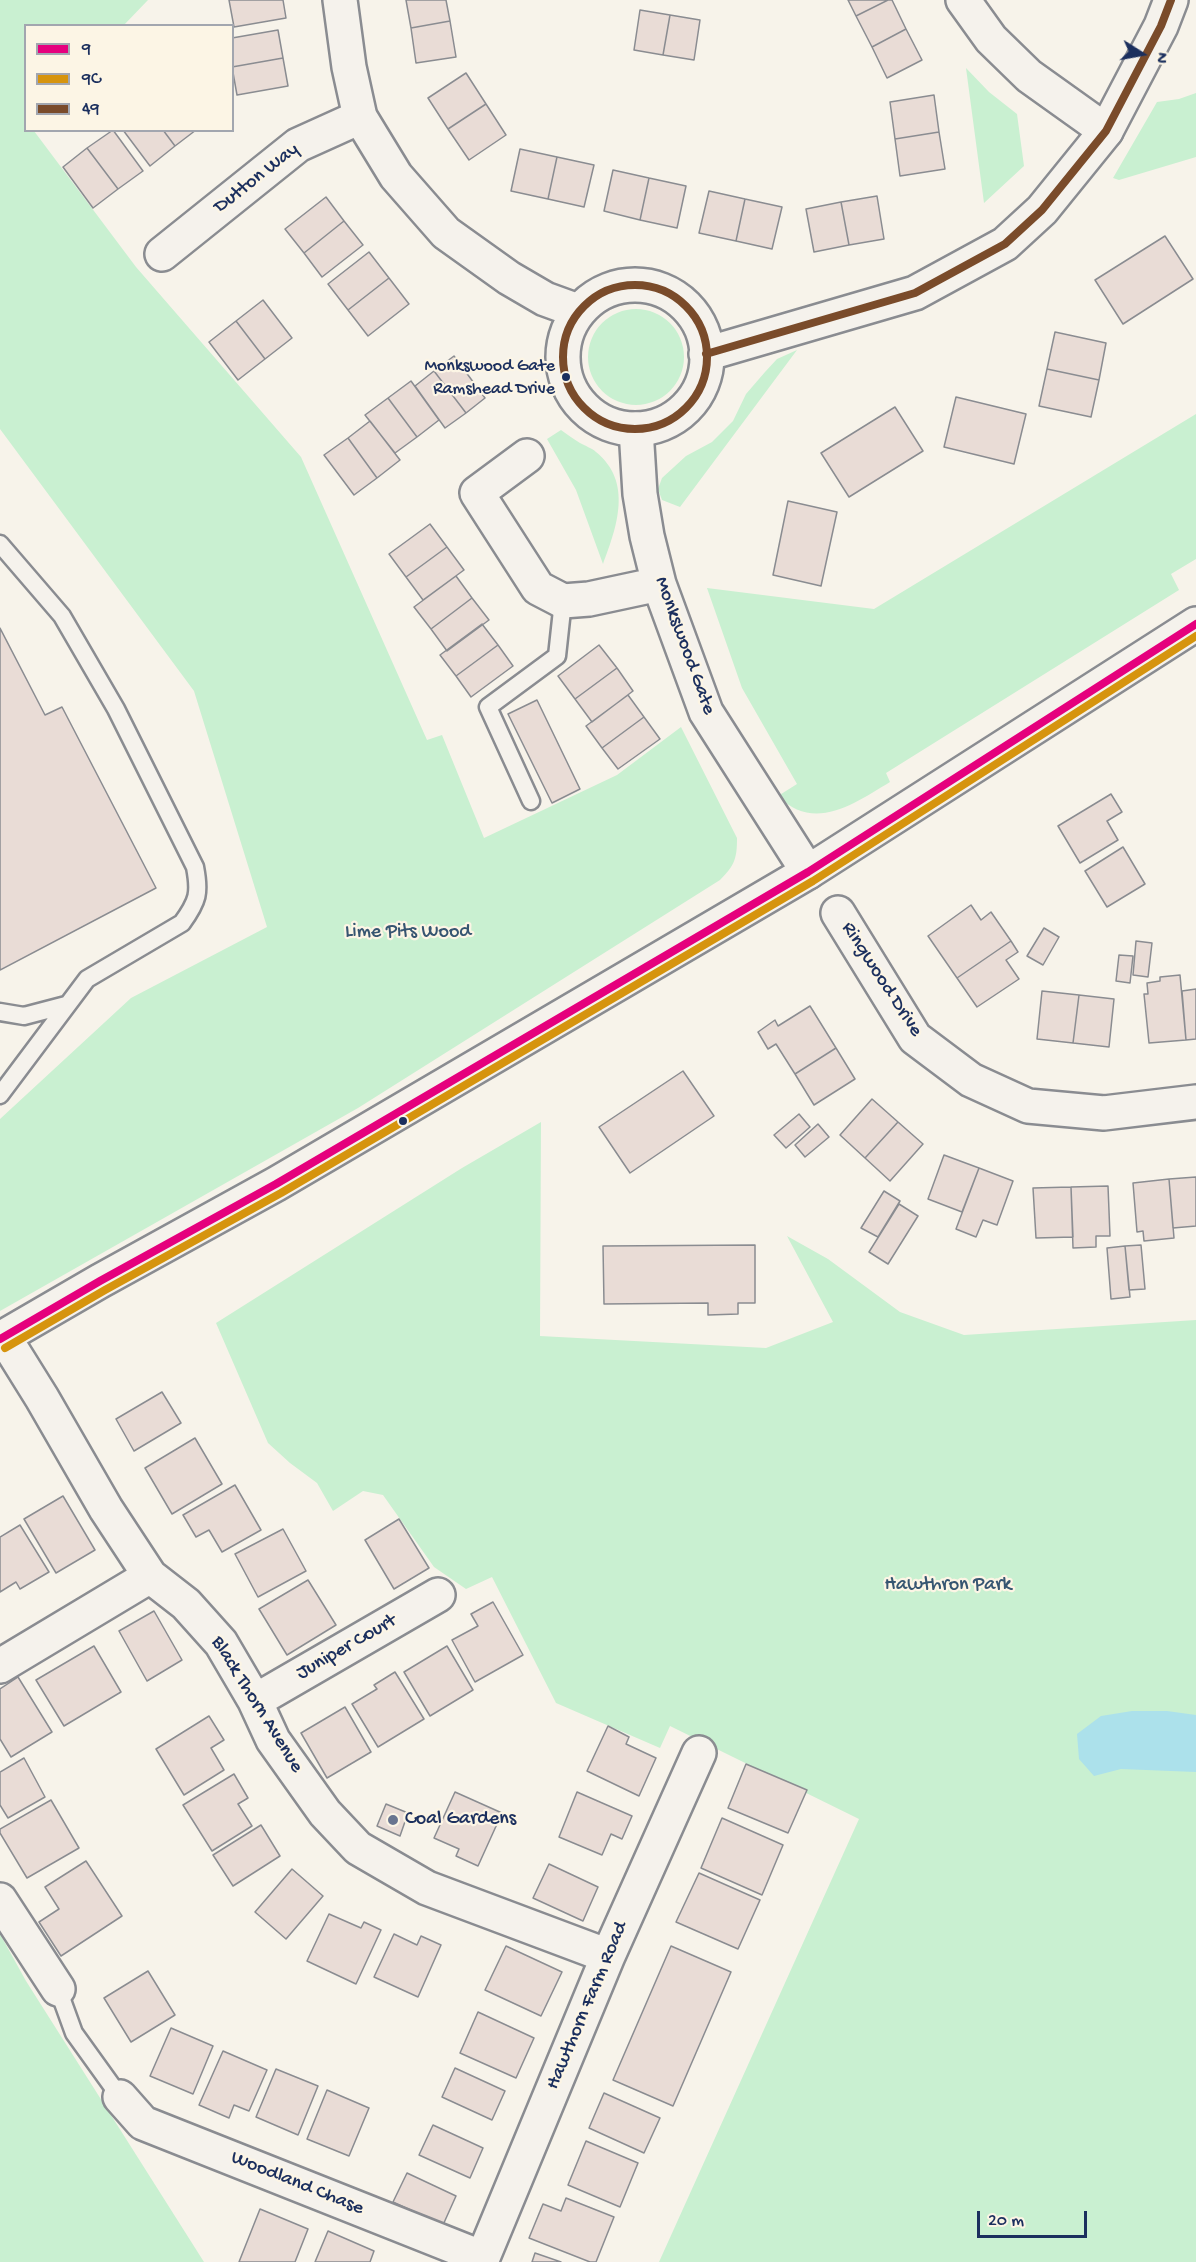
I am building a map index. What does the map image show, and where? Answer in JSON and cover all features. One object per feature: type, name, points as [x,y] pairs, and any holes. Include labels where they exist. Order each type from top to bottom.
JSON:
[{"type":"street","points":[[340,0],[349,67],[360,117],[396,176],[446,233],[509,278],[545,299],[578,311]]},
{"type":"street","points":[[963,0],[991,39],[1029,76],[1106,131]]},
{"type":"street","points":[[706,354],[915,293],[1005,244],[1042,210],[1106,131],[1161,26],[1171,0]]},
{"type":"street","name":"Dutton Way","points":[[162,254],[298,145],[360,117]]},
{"type":"street","points":[[633,284],[654,287],[673,296],[689,309],[700,326],[706,344],[707,364],[702,383],[692,400],[678,414],[662,424],[636,429],[621,428],[601,421],[584,409],[571,392],[564,372],[562,350],[567,330],[578,311],[594,297],[612,287],[633,284]]},
{"type":"street","name":"Monkswood Gate","points":[[636,429],[640,494],[647,536],[659,584],[706,712],[808,872]]},
{"type":"street","points":[[527,456],[477,493],[538,588],[563,602],[589,599],[659,584]]},
{"type":"street","points":[[2,1338],[276,1184],[808,872],[1196,624]]},
{"type":"street","name":"Ringwood Drive","points":[[838,913],[915,1038],[971,1080],[1028,1106],[1104,1113],[1196,1102]]},
{"type":"street","name":"Black Thorn Avenue","points":[[2,1338],[42,1398],[106,1509],[150,1576],[186,1604],[222,1643],[255,1701],[273,1740],[325,1813],[358,1848],[427,1888],[608,1956]]},
{"type":"street","points":[[0,1666],[150,1576]]},
{"type":"street","name":"Juniper Court","points":[[255,1701],[443,1597]]},
{"type":"street","name":"Hawthorn Farm Road","points":[[482,2260],[608,1956],[699,1753]]},
{"type":"street","points":[[0,1900],[58,1989]]},
{"type":"street","name":"Woodland Chase","points":[[120,2097],[143,2123],[482,2260]]},
{"type":"lane","points":[[0,544],[62,616],[116,709],[195,867],[199,888],[192,909],[182,923],[87,979],[0,1095]]},
{"type":"lane","points":[[531,801],[488,707],[557,656],[563,602]]},
{"type":"lane","points":[[0,1012],[24,1016],[66,1005]]},
{"type":"lane","points":[[58,1989],[75,2033],[120,2097]]},
{"type":"green space","name":"Lime Pits Wood","points":[[0,0],[148,0],[125,24],[24,24],[24,132],[35,132],[136,267],[301,457],[427,740],[442,735],[484,838],[617,775],[681,727],[737,838],[734,861],[720,880],[358,1108],[0,1311],[0,1119],[131,998],[267,927],[194,691],[0,429]]},
{"type":"green space","points":[[966,68],[989,92],[1017,114],[1024,166],[984,203]]},
{"type":"green space","points":[[1196,93],[1196,157],[1119,180],[1113,178],[1157,102],[1179,99]]},
{"type":"green space","points":[[636,309],[654,313],[670,323],[680,339],[684,357],[680,375],[670,391],[654,401],[636,405],[618,401],[602,391],[592,375],[588,357],[592,339],[602,323],[618,313]]},
{"type":"green space","points":[[797,350],[680,507],[662,500],[658,489],[662,478],[686,456],[712,442],[733,421],[746,394],[777,359]]},
{"type":"green space","points":[[1196,414],[1196,559],[1171,574],[1179,590],[886,773],[890,782],[863,798],[834,811],[820,813],[806,812],[792,807],[778,796],[797,784],[742,688],[707,588],[874,609]]},
{"type":"green space","points":[[561,430],[593,449],[615,477],[619,505],[617,520],[603,564],[576,490],[547,439]]},
{"type":"green space","name":"Hawthron Park","points":[[541,1122],[540,1336],[766,1348],[833,1322],[787,1236],[828,1259],[900,1312],[964,1335],[1196,1320],[1196,2262],[659,2262],[859,1819],[670,1726],[660,1748],[556,1703],[492,1577],[466,1589],[434,1567],[383,1495],[363,1491],[333,1511],[317,1483],[268,1443],[216,1323],[462,1168]]},
{"type":"green space","points":[[0,1934],[26,1981],[204,2262],[0,2262]]},
{"type":"water","points":[[1132,1711],[1167,1711],[1196,1715],[1196,1772],[1121,1769],[1094,1776],[1079,1759],[1077,1734],[1101,1716]]},
{"type":"building","points":[[229,0],[283,0],[286,18],[234,27]]},
{"type":"building","points":[[406,0],[446,0],[450,21],[411,28]]},
{"type":"building","points":[[848,0],[888,0],[856,16]]},
{"type":"building","points":[[892,0],[906,29],[872,47],[856,16]]},
{"type":"building","points":[[640,10],[670,15],[663,55],[634,50]]},
{"type":"building","points":[[670,15],[700,20],[694,60],[663,55]]},
{"type":"building","points":[[450,21],[456,57],[416,63],[411,28]]},
{"type":"building","points":[[906,29],[922,60],[887,78],[872,47]]},
{"type":"building","points":[[278,30],[283,58],[234,67],[234,38]]},
{"type":"building","points":[[283,58],[288,86],[237,95],[234,67]]},
{"type":"building","points":[[466,73],[486,104],[448,129],[428,98]]},
{"type":"building","points":[[934,95],[939,132],[895,139],[890,102]]},
{"type":"building","points":[[486,104],[506,135],[469,160],[448,129]]},
{"type":"building","points":[[110,132],[114,132],[143,171],[118,189],[87,148]]},
{"type":"building","points":[[124,132],[164,132],[175,146],[150,166]]},
{"type":"building","points":[[164,132],[193,132],[175,146]]},
{"type":"building","points":[[939,132],[945,169],[900,176],[895,139]]},
{"type":"building","points":[[87,148],[118,189],[93,208],[63,167]]},
{"type":"building","points":[[520,149],[557,157],[548,199],[511,191]]},
{"type":"building","points":[[557,157],[594,165],[584,207],[548,199]]},
{"type":"building","points":[[613,170],[649,178],[640,220],[604,211]]},
{"type":"building","points":[[649,178],[686,186],[677,228],[640,220]]},
{"type":"building","points":[[709,191],[745,199],[736,241],[699,233]]},
{"type":"building","points":[[877,196],[884,239],[849,245],[841,202]]},
{"type":"building","points":[[326,197],[344,221],[304,253],[285,229]]},
{"type":"building","points":[[745,199],[782,207],[772,249],[736,241]]},
{"type":"building","points":[[841,202],[849,245],[814,252],[806,209]]},
{"type":"building","points":[[344,221],[363,245],[322,277],[304,253]]},
{"type":"building","points":[[1165,236],[1193,279],[1123,324],[1095,280]]},
{"type":"building","points":[[369,252],[389,278],[348,310],[328,284]]},
{"type":"building","points":[[389,278],[409,304],[368,336],[348,310]]},
{"type":"building","points":[[263,300],[292,338],[265,359],[236,321]]},
{"type":"building","points":[[236,321],[265,359],[238,380],[209,342]]},
{"type":"building","points":[[1055,332],[1106,343],[1099,380],[1047,369]]},
{"type":"building","points":[[454,356],[485,398],[466,413],[434,371]]},
{"type":"building","points":[[1047,369],[1099,380],[1091,417],[1039,406]]},
{"type":"building","points":[[434,371],[466,413],[445,428],[415,386]]},
{"type":"building","points":[[411,381],[439,420],[417,437],[388,398]]},
{"type":"building","points":[[956,397],[1026,414],[1014,464],[944,447]]},
{"type":"building","points":[[388,398],[417,437],[395,453],[365,415]]},
{"type":"building","points":[[895,407],[923,451],[849,497],[821,453]]},
{"type":"building","points":[[370,421],[400,460],[377,478],[348,438]]},
{"type":"building","points":[[348,438],[377,478],[354,495],[324,455]]},
{"type":"building","points":[[788,501],[837,512],[821,586],[773,575]]},
{"type":"building","points":[[430,524],[447,547],[406,577],[389,554]]},
{"type":"building","points":[[447,547],[464,570],[423,600],[406,577]]},
{"type":"building","points":[[456,576],[472,598],[431,629],[414,607]]},
{"type":"building","points":[[472,598],[489,620],[447,651],[431,629]]},
{"type":"building","points":[[482,624],[498,645],[456,676],[440,655]]},
{"type":"building","points":[[0,628],[45,715],[62,707],[156,888],[0,970]]},
{"type":"building","points":[[498,645],[513,666],[471,697],[456,676]]},
{"type":"building","points":[[599,645],[617,668],[575,699],[558,676]]},
{"type":"building","points":[[617,668],[633,691],[592,722],[575,699]]},
{"type":"building","points":[[628,695],[644,717],[602,748],[586,726]]},
{"type":"building","points":[[537,700],[580,789],[552,803],[508,714]]},
{"type":"building","points":[[644,717],[660,739],[618,769],[602,748]]},
{"type":"building","points":[[1111,794],[1122,812],[1107,821],[1118,840],[1080,863],[1058,826]]},
{"type":"building","points":[[1123,847],[1145,884],[1107,907],[1085,871]]},
{"type":"building","points":[[971,905],[981,920],[991,912],[1011,941],[957,978],[928,936]]},
{"type":"building","points":[[1044,928],[1059,937],[1043,965],[1027,956]]},
{"type":"building","points":[[1011,941],[1018,952],[1006,960],[1019,979],[977,1007],[957,978]]},
{"type":"building","points":[[1136,941],[1152,943],[1148,977],[1133,975]]},
{"type":"building","points":[[1119,955],[1133,956],[1130,983],[1116,981]]},
{"type":"building","points":[[1180,975],[1186,1040],[1149,1043],[1144,994],[1148,994],[1147,983],[1160,981],[1160,977]]},
{"type":"building","points":[[1196,989],[1196,1039],[1186,1040],[1182,991]]},
{"type":"building","points":[[1042,991],[1079,995],[1073,1043],[1037,1039]]},
{"type":"building","points":[[1079,995],[1114,999],[1109,1047],[1073,1043]]},
{"type":"building","points":[[810,1006],[836,1048],[795,1074],[776,1044],[768,1049],[758,1032],[775,1020],[778,1026]]},
{"type":"building","points":[[836,1048],[855,1079],[814,1105],[795,1074]]},
{"type":"building","points":[[683,1071],[714,1116],[630,1173],[599,1127]]},
{"type":"building","points":[[872,1099],[898,1122],[865,1158],[840,1135]]},
{"type":"building","points":[[799,1114],[810,1127],[786,1148],[774,1135]]},
{"type":"building","points":[[898,1122],[923,1144],[890,1181],[865,1158]]},
{"type":"building","points":[[818,1124],[829,1137],[805,1157],[795,1145]]},
{"type":"building","points":[[944,1155],[979,1168],[962,1212],[928,1199]]},
{"type":"building","points":[[979,1168],[1013,1181],[997,1225],[983,1220],[976,1237],[956,1229]]},
{"type":"building","points":[[1196,1177],[1196,1226],[1173,1228],[1169,1179]]},
{"type":"building","points":[[1169,1179],[1174,1238],[1144,1241],[1143,1231],[1137,1232],[1133,1183]]},
{"type":"building","points":[[1108,1186],[1110,1236],[1096,1236],[1096,1247],[1073,1248],[1071,1187]]},
{"type":"building","points":[[1071,1187],[1073,1237],[1036,1238],[1033,1188]]},
{"type":"building","points":[[884,1191],[900,1201],[878,1237],[861,1228]]},
{"type":"building","points":[[899,1204],[918,1216],[888,1264],[869,1252]]},
{"type":"building","points":[[755,1245],[755,1303],[738,1303],[738,1314],[708,1315],[708,1303],[604,1304],[603,1246]]},
{"type":"building","points":[[1141,1245],[1145,1289],[1129,1290],[1125,1246]]},
{"type":"building","points":[[1125,1246],[1130,1297],[1111,1299],[1107,1248]]},
{"type":"building","points":[[162,1392],[181,1423],[134,1451],[116,1419]]},
{"type":"building","points":[[195,1438],[222,1484],[172,1514],[145,1468]]},
{"type":"building","points":[[235,1485],[261,1530],[222,1552],[209,1530],[196,1537],[183,1515]]},
{"type":"building","points":[[63,1496],[95,1550],[56,1573],[24,1519]]},
{"type":"building","points":[[399,1519],[429,1568],[394,1589],[365,1540]]},
{"type":"building","points":[[20,1525],[49,1572],[20,1589],[16,1582],[0,1592],[0,1537]]},
{"type":"building","points":[[283,1529],[306,1571],[258,1597],[235,1554]]},
{"type":"building","points":[[308,1580],[336,1625],[287,1655],[259,1609]]},
{"type":"building","points":[[493,1602],[523,1655],[475,1682],[452,1640],[478,1626],[471,1614]]},
{"type":"building","points":[[154,1611],[182,1660],[147,1681],[119,1631]]},
{"type":"building","points":[[94,1646],[121,1692],[64,1726],[36,1680]]},
{"type":"building","points":[[447,1646],[473,1690],[430,1716],[404,1672]]},
{"type":"building","points":[[395,1672],[424,1719],[378,1747],[352,1704],[377,1689],[374,1685]]},
{"type":"building","points":[[18,1677],[52,1732],[11,1757],[0,1739],[0,1689]]},
{"type":"building","points":[[345,1707],[371,1752],[327,1778],[301,1733]]},
{"type":"building","points":[[209,1716],[224,1740],[211,1748],[224,1770],[184,1795],[156,1749]]},
{"type":"building","points":[[608,1726],[629,1737],[626,1744],[656,1758],[639,1796],[587,1771]]},
{"type":"building","points":[[24,1758],[45,1797],[8,1818],[0,1805],[0,1772]]},
{"type":"building","points":[[746,1764],[807,1790],[788,1833],[728,1808]]},
{"type":"building","points":[[234,1774],[248,1798],[238,1804],[252,1826],[212,1851],[183,1805]]},
{"type":"building","points":[[455,1792],[502,1813],[478,1866],[456,1856],[459,1849],[434,1838]]},
{"type":"building","points":[[577,1792],[632,1816],[622,1839],[611,1834],[602,1855],[559,1837]]},
{"type":"building","points":[[51,1800],[79,1848],[27,1878],[0,1833],[0,1829]]},
{"type":"building","name":"Coal Gardens","points":[[386,1804],[408,1813],[400,1836],[377,1826]]},
{"type":"building","points":[[722,1818],[783,1845],[762,1895],[701,1868]]},
{"type":"building","points":[[261,1825],[280,1856],[233,1886],[213,1855]]},
{"type":"building","points":[[86,1861],[122,1916],[61,1956],[39,1922],[59,1909],[45,1887]]},
{"type":"building","points":[[549,1864],[598,1887],[583,1921],[533,1898]]},
{"type":"building","points":[[292,1869],[323,1896],[286,1939],[255,1912]]},
{"type":"building","points":[[699,1873],[760,1900],[738,1949],[676,1922]]},
{"type":"building","points":[[329,1914],[361,1928],[364,1922],[381,1930],[356,1984],[307,1961]]},
{"type":"building","points":[[394,1934],[417,1945],[421,1936],[441,1945],[418,1997],[374,1977]]},
{"type":"building","points":[[506,1946],[562,1972],[541,2016],[485,1990]]},
{"type":"building","points":[[671,1946],[731,1972],[673,2106],[613,2080]]},
{"type":"building","points":[[148,1971],[175,2015],[131,2042],[104,1998]]},
{"type":"building","points":[[478,2012],[534,2038],[516,2078],[460,2053]]},
{"type":"building","points":[[171,2028],[213,2046],[193,2094],[150,2076]]},
{"type":"building","points":[[223,2051],[267,2070],[249,2111],[234,2105],[229,2118],[199,2105]]},
{"type":"building","points":[[455,2068],[505,2091],[492,2120],[442,2097]]},
{"type":"building","points":[[276,2069],[318,2086],[298,2135],[256,2117]]},
{"type":"building","points":[[327,2090],[369,2108],[349,2156],[307,2139]]},
{"type":"building","points":[[604,2093],[660,2118],[644,2153],[589,2128]]},
{"type":"building","points":[[433,2125],[483,2148],[470,2178],[419,2155]]},
{"type":"building","points":[[586,2141],[638,2163],[620,2207],[568,2185]]},
{"type":"building","points":[[407,2173],[456,2196],[443,2225],[393,2202]]},
{"type":"building","points":[[566,2198],[614,2217],[596,2262],[590,2262],[529,2238],[543,2204],[561,2211]]},
{"type":"building","points":[[260,2209],[308,2229],[295,2262],[239,2262]]},
{"type":"building","points":[[328,2231],[374,2251],[370,2262],[315,2262]]},
{"type":"building","points":[[535,2253],[561,2262],[532,2262]]},
{"type":"transit line","name":"49","points":[[706,354],[915,293],[1005,244],[1042,210],[1106,131],[1161,26],[1171,0]]},
{"type":"transit line","name":"49","points":[[635,285],[663,290],[686,306],[702,329],[707,357],[702,385],[686,408],[663,424],[635,429],[607,424],[584,408],[568,385],[563,357],[568,329],[584,306],[607,290],[635,285]]},
{"type":"transit line","name":"9","points":[[0,1339],[276,1184],[808,872],[1196,624]]},
{"type":"transit line","name":"9C","points":[[5,1348],[281,1193],[813,881],[1196,636]]},
{"type":"place","name":"Monkswood Gate Ramshead Drive","points":[[566,377]]},
{"type":"place","name":"Coal Gardens","points":[[393,1820]]}]
